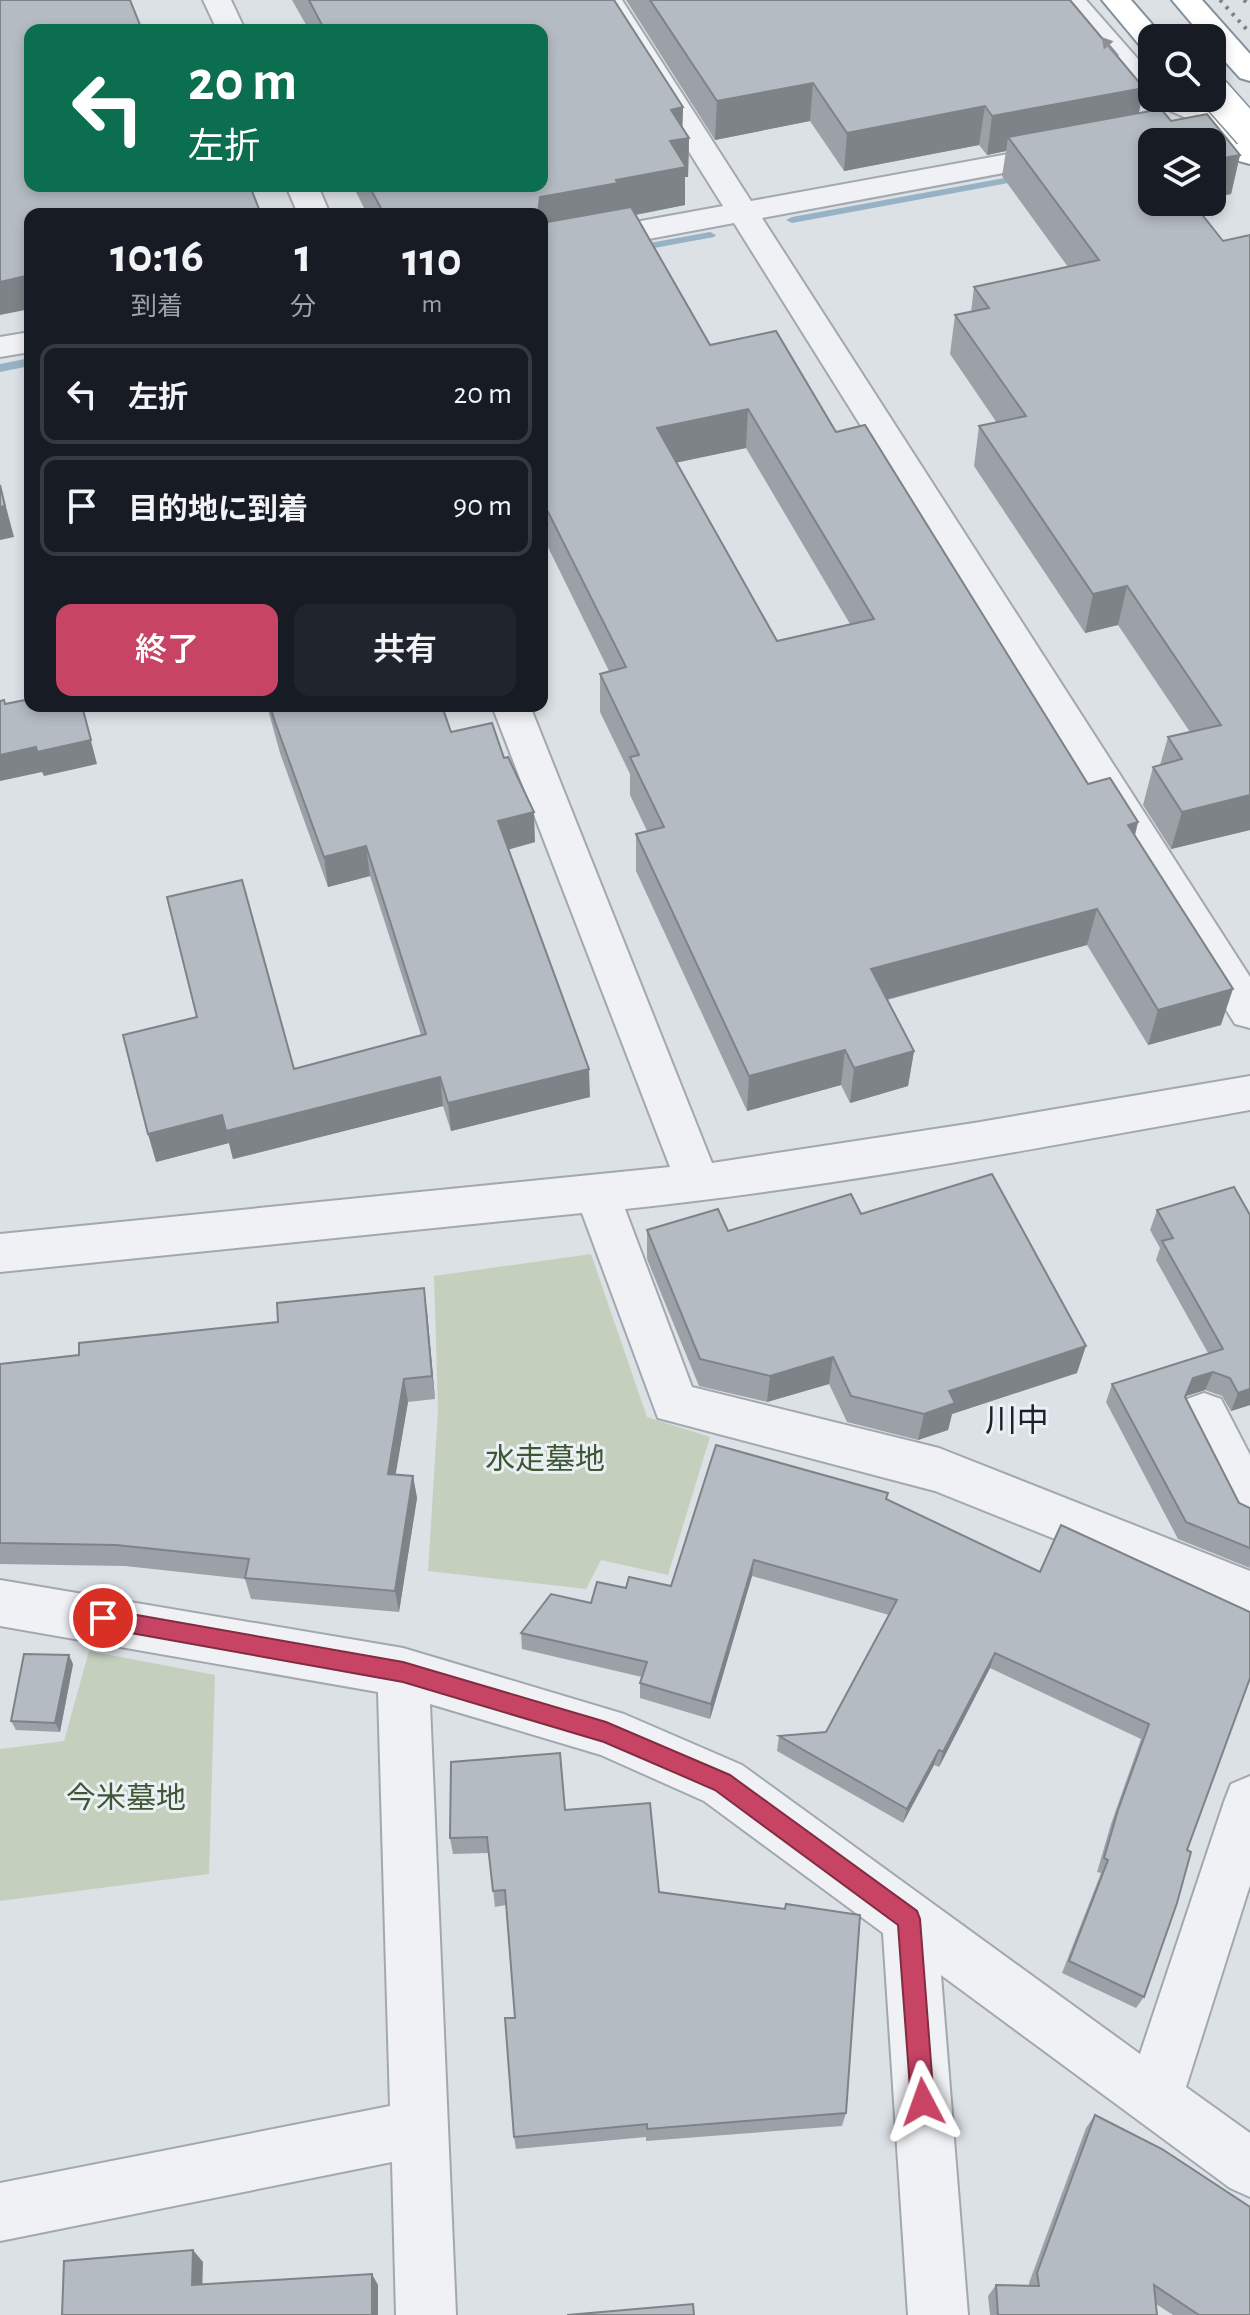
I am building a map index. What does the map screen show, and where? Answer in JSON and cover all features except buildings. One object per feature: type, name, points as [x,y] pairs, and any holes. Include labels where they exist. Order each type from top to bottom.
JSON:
[{"type":"highway","points":[[1116,0],[1138,26]]},
{"type":"highway","points":[[1133,0],[1154,24]]},
{"type":"highway","points":[[1186,0],[1250,72]]},
{"type":"highway","points":[[1226,107],[1241,125],[1250,155]]},
{"type":"highway","points":[[1221,112],[1241,125]]},
{"type":"street","points":[[217,0],[228,24]]},
{"type":"street","points":[[608,0],[1250,1012]]},
{"type":"street","points":[[1071,0],[1138,77]]},
{"type":"street","points":[[1205,112],[1241,125]]},
{"type":"street","points":[[1214,128],[1241,125]]},
{"type":"street","points":[[548,248],[1086,149]]},
{"type":"street","points":[[0,347],[24,343]]},
{"type":"street","points":[[513,712],[698,1183]]},
{"type":"street","points":[[0,1253],[698,1183],[974,1141],[1250,1093]]},
{"type":"street","points":[[597,1193],[675,1403],[939,1470],[1250,1594]]},
{"type":"street","points":[[1204,1414],[1250,1503]]},
{"type":"street","points":[[0,1603],[403,1672],[606,1732],[723,1783],[1250,2168]]},
{"type":"street","points":[[403,1672],[426,2315]]},
{"type":"street","points":[[1154,2098],[1250,1802]]},
{"type":"street","points":[[909,1919],[938,2315]]},
{"type":"street","points":[[0,2212],[421,2128]]},
{"type":"green space","name":"水走墓地","points":[[591,1254],[647,1417],[710,1437],[668,1575],[601,1560],[586,1589],[428,1571],[438,1410],[434,1276]]},
{"type":"green space","name":"今米墓地","points":[[89,1651],[215,1675],[209,1874],[0,1901],[0,1749],[64,1741]]},
{"type":"waterway","points":[[792,220],[1026,177]]},
{"type":"waterway","points":[[633,249],[710,235]]},
{"type":"waterway","points":[[0,368],[24,363]]},
{"type":"railway","points":[[1220,0],[1250,33]]},
{"type":"railway","points":[[1244,0],[1250,6]]},
{"type":"district","name":"川中","points":[[1017,1421]]},
{"type":"route","points":[[103,1618],[403,1672],[606,1732],[723,1783],[909,1919],[923,2102]]}]
